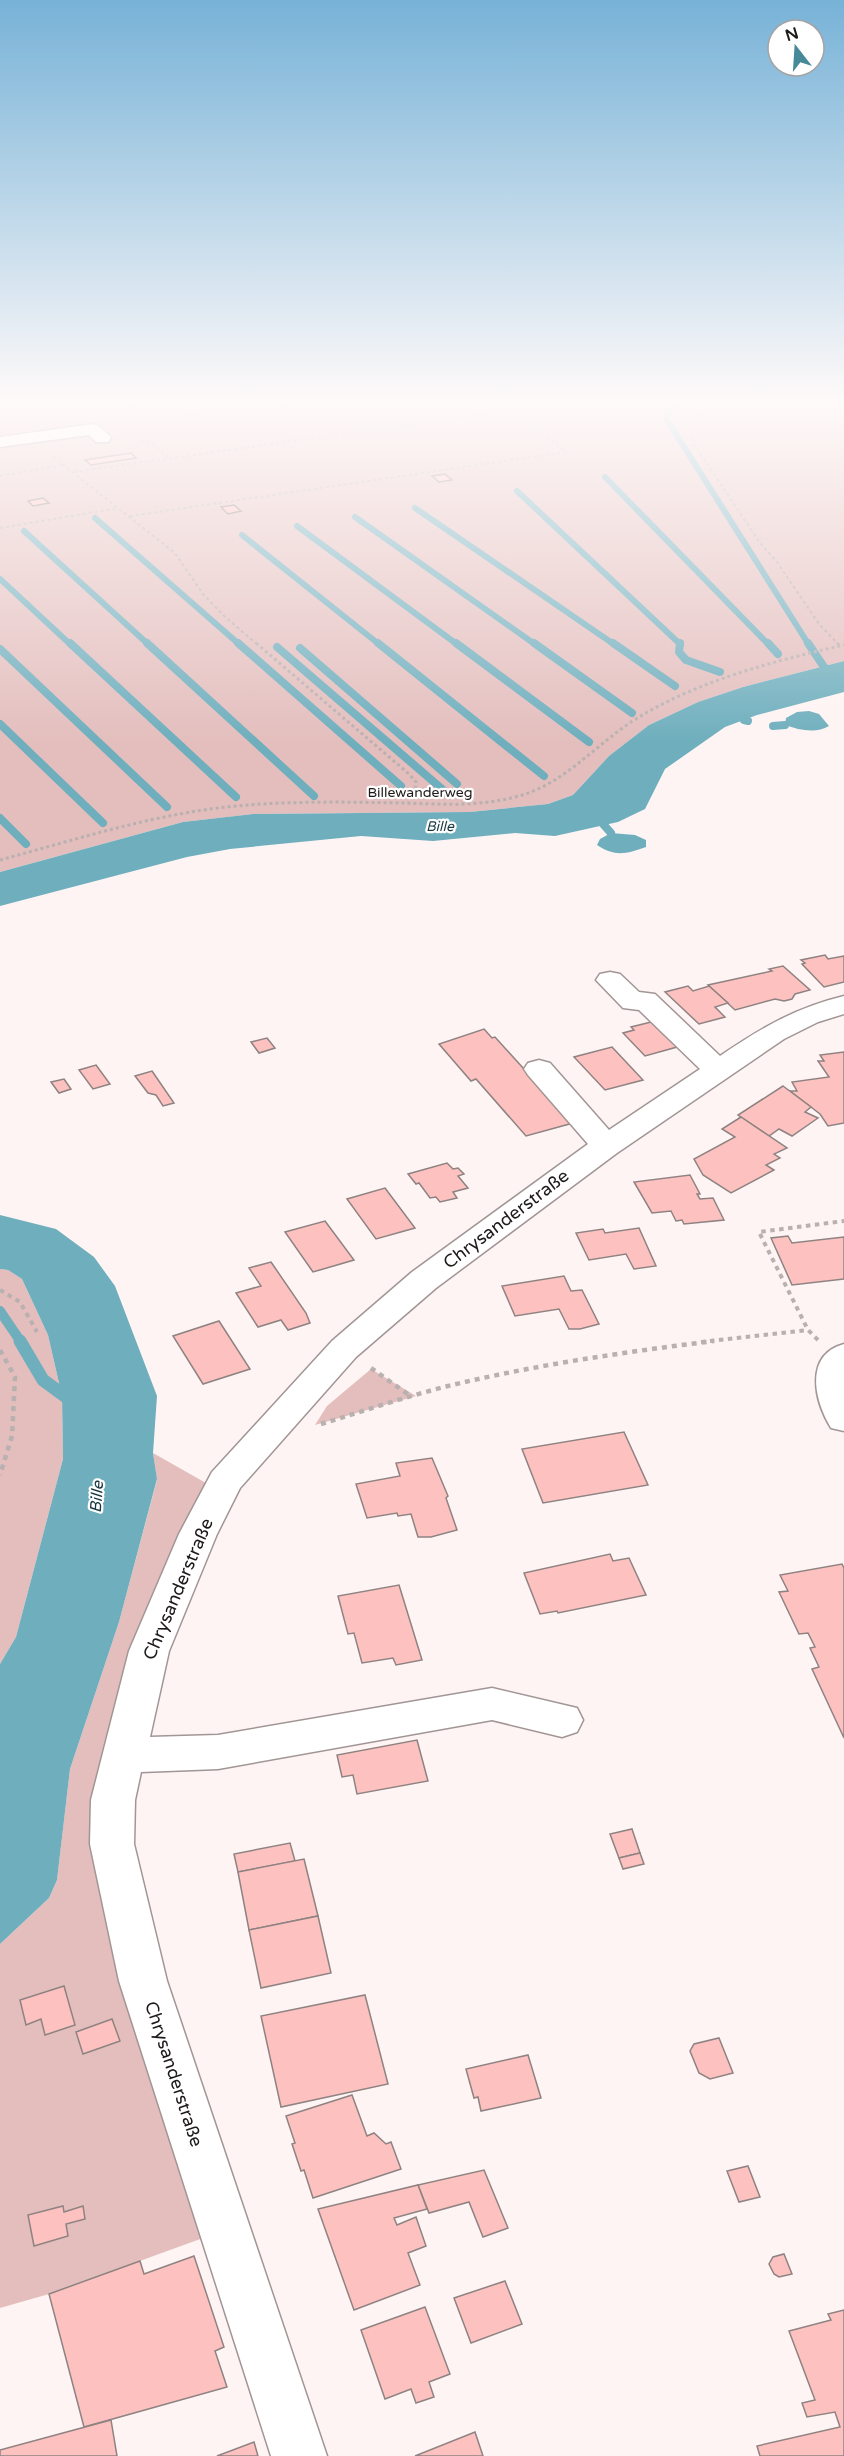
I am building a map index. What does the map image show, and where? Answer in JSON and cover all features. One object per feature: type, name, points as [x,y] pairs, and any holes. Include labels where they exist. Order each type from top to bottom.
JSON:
[{"type":"street","points":[[610,980],[633,1002],[645,1000],[718,1070]]},
{"type":"street","name":"Chrysanderstraße","points":[[298,2456],[143,1981],[112,1845],[114,1800],[149,1651],[198,1534],[225,1482],[344,1349],[424,1281],[606,1146],[774,1033],[808,1016],[844,1005]]},
{"type":"street","points":[[539,1070],[606,1146]]},
{"type":"street","points":[[841,1358],[832,1380],[844,1419]]},
{"type":"street","points":[[124,1755],[218,1752],[492,1704],[562,1720]]},
{"type":"path","points":[[0,528],[79,515]]},
{"type":"path","points":[[129,516],[138,515]]},
{"type":"path","points":[[741,515],[819,624],[842,645]]},
{"type":"path","points":[[129,516],[175,553],[187,567],[203,594],[223,615],[409,774],[416,782],[415,794],[408,803]]},
{"type":"path","name":"Billewanderweg","points":[[0,860],[201,809],[258,804],[471,805],[533,792],[559,779],[590,756],[616,732],[700,685],[842,645]]},
{"type":"path","points":[[841,1358],[808,1330],[759,1232],[844,1221]]},
{"type":"path","points":[[0,1290],[20,1302],[37,1332]]},
{"type":"path","points":[[312,1427],[410,1396],[526,1369],[709,1341],[808,1330]]},
{"type":"path","points":[[344,1349],[410,1396]]},
{"type":"path","points":[[0,1350],[15,1377],[12,1436],[0,1475]]},
{"type":"shaded area","points":[[0,515],[844,515],[844,661],[743,687],[698,702],[649,725],[609,756],[573,795],[548,804],[470,812],[253,814],[183,822],[0,872]]},
{"type":"shaded area","points":[[0,1269],[8,1270],[22,1279],[48,1335],[62,1396],[63,1459],[16,1637],[0,1664]]},
{"type":"shaded area","points":[[371,1369],[416,1396],[315,1425],[327,1406]]},
{"type":"shaded area","points":[[153,1453],[220,1491],[113,1800],[225,2230],[49,2294],[0,2308],[0,1944],[49,1898],[57,1880],[70,1769],[119,1622],[157,1480]]},
{"type":"water","name":"Bille","points":[[844,661],[844,692],[757,715],[725,727],[665,769],[645,809],[618,822],[555,836],[515,833],[433,841],[361,836],[230,849],[187,857],[0,906],[0,872],[183,822],[253,814],[470,812],[548,804],[573,795],[609,756],[649,725],[698,702],[743,687]]},
{"type":"water","points":[[809,711],[819,714],[829,726],[813,731],[785,725],[786,718],[797,712]]},
{"type":"water","points":[[611,833],[635,835],[646,840],[646,847],[615,853],[597,845],[600,839]]},
{"type":"water","name":"Bille","points":[[0,1215],[56,1229],[94,1257],[115,1286],[157,1396],[153,1453],[157,1479],[119,1622],[70,1769],[57,1880],[49,1898],[0,1944],[0,1664],[16,1637],[63,1459],[62,1396],[48,1335],[22,1279],[8,1270],[0,1269]]},
{"type":"building","points":[[825,955],[828,959],[844,956],[844,982],[824,987],[802,964],[805,963],[801,960]]},
{"type":"building","points":[[783,966],[810,990],[795,994],[792,999],[784,1001],[775,999],[735,1010],[708,985],[772,971],[769,969]]},
{"type":"building","points":[[688,986],[693,991],[709,986],[728,1003],[715,1007],[725,1017],[699,1024],[665,992]]},
{"type":"building","points":[[655,1021],[671,1036],[667,1037],[677,1047],[645,1056],[623,1033],[634,1030],[631,1027]]},
{"type":"building","points":[[484,1029],[492,1038],[495,1037],[573,1123],[526,1136],[476,1079],[471,1081],[439,1044]]},
{"type":"building","points":[[267,1038],[275,1048],[259,1053],[251,1042]]},
{"type":"building","points":[[612,1047],[643,1080],[605,1090],[574,1057]]},
{"type":"building","points":[[844,1052],[844,1123],[828,1126],[820,1114],[790,1091],[797,1091],[792,1082],[829,1077],[818,1061],[824,1061],[820,1055]]},
{"type":"building","points":[[96,1065],[110,1084],[93,1089],[79,1070]]},
{"type":"building","points":[[152,1071],[174,1103],[163,1106],[156,1095],[148,1093],[135,1076]]},
{"type":"building","points":[[64,1079],[71,1089],[59,1093],[51,1082]]},
{"type":"building","points":[[783,1086],[811,1107],[805,1112],[818,1118],[792,1136],[779,1129],[769,1136],[738,1115]]},
{"type":"building","points":[[741,1117],[787,1148],[774,1154],[780,1158],[766,1165],[774,1170],[731,1193],[703,1175],[694,1159],[735,1137],[722,1129]]},
{"type":"building","points":[[447,1163],[464,1174],[458,1176],[468,1188],[453,1192],[457,1198],[440,1202],[436,1197],[430,1198],[419,1183],[416,1184],[408,1174]]},
{"type":"building","points":[[690,1175],[700,1194],[697,1194],[700,1199],[713,1198],[724,1220],[684,1224],[682,1220],[676,1221],[671,1211],[652,1213],[634,1182]]},
{"type":"building","points":[[385,1188],[415,1228],[376,1239],[347,1199]]},
{"type":"building","points":[[325,1221],[354,1260],[313,1272],[285,1232]]},
{"type":"building","points":[[639,1228],[656,1266],[634,1269],[626,1254],[589,1260],[576,1233],[603,1229],[605,1233]]},
{"type":"building","points":[[788,1236],[792,1243],[844,1237],[844,1279],[792,1285],[771,1238]]},
{"type":"building","points":[[271,1262],[306,1313],[310,1323],[288,1330],[281,1320],[258,1327],[236,1293],[261,1286],[249,1268]]},
{"type":"building","points":[[564,1276],[571,1291],[582,1290],[599,1324],[580,1329],[569,1329],[559,1309],[515,1316],[502,1286]]},
{"type":"building","points":[[219,1321],[250,1369],[203,1384],[173,1336]]},
{"type":"building","points":[[624,1432],[648,1485],[543,1503],[522,1449]]},
{"type":"building","points":[[432,1458],[448,1496],[446,1498],[457,1530],[431,1537],[418,1537],[411,1514],[398,1516],[397,1513],[367,1518],[356,1484],[400,1476],[396,1463]]},
{"type":"building","points":[[610,1554],[613,1561],[629,1558],[646,1595],[558,1613],[557,1611],[540,1614],[524,1573]]},
{"type":"building","points":[[842,1564],[844,1568],[844,1738],[812,1669],[819,1667],[810,1648],[815,1647],[808,1633],[799,1634],[779,1592],[788,1591],[780,1575]]},
{"type":"building","points":[[399,1585],[422,1660],[396,1665],[393,1658],[362,1663],[354,1633],[348,1634],[338,1596]]},
{"type":"building","points":[[417,1740],[428,1781],[357,1794],[353,1775],[342,1777],[337,1755]]},
{"type":"building","points":[[632,1829],[640,1853],[619,1858],[610,1834]]},
{"type":"building","points":[[290,1843],[295,1861],[238,1872],[234,1854]]},
{"type":"building","points":[[640,1853],[644,1864],[623,1869],[619,1858]]},
{"type":"building","points":[[304,1859],[318,1916],[249,1930],[238,1872]]},
{"type":"building","points":[[318,1916],[331,1973],[261,1988],[249,1930]]},
{"type":"building","points":[[64,1986],[75,2025],[45,2035],[41,2019],[26,2025],[20,2000]]},
{"type":"building","points":[[365,1995],[388,2084],[281,2107],[261,2016]]},
{"type":"building","points":[[112,2019],[120,2041],[83,2054],[76,2032]]},
{"type":"building","points":[[719,2038],[733,2073],[710,2079],[699,2073],[690,2051],[694,2044]]},
{"type":"building","points":[[528,2055],[541,2098],[481,2111],[478,2097],[474,2098],[466,2069]]},
{"type":"building","points":[[352,2095],[367,2136],[374,2133],[386,2144],[391,2142],[401,2169],[313,2198],[292,2144],[295,2143],[286,2116]]},
{"type":"building","points":[[748,2166],[760,2197],[739,2202],[727,2171]]},
{"type":"building","points":[[484,2170],[508,2228],[483,2237],[469,2202],[429,2213],[418,2185]]},
{"type":"building","points":[[418,2185],[427,2209],[394,2218],[397,2225],[416,2217],[426,2246],[408,2253],[420,2285],[354,2310],[318,2209]]},
{"type":"building","points":[[63,2206],[64,2212],[83,2206],[85,2219],[66,2224],[68,2236],[34,2246],[28,2215]]},
{"type":"building","points":[[784,2254],[792,2274],[779,2277],[774,2274],[769,2264],[773,2257]]},
{"type":"building","points":[[194,2256],[224,2347],[215,2351],[227,2387],[84,2427],[49,2294],[140,2261],[144,2274]]},
{"type":"building","points":[[505,2281],[522,2324],[471,2343],[454,2298]]},
{"type":"building","points":[[425,2307],[450,2374],[429,2382],[434,2397],[416,2403],[411,2389],[385,2399],[361,2330]]},
{"type":"building","points":[[844,2310],[844,2456],[760,2456],[757,2446],[840,2427],[835,2412],[807,2417],[802,2403],[815,2400],[789,2331],[831,2320],[828,2314]]},
{"type":"building","points":[[111,2420],[117,2456],[0,2456],[0,2450]]},
{"type":"building","points":[[475,2432],[483,2456],[415,2456]]},
{"type":"building","points":[[254,2442],[258,2456],[217,2456]]},
{"type":"waterway","points":[[425,515],[615,645]]},
{"type":"waterway","points":[[542,515],[680,644]]},
{"type":"waterway","points":[[642,515],[769,645]]},
{"type":"waterway","points":[[727,515],[809,645]]},
{"type":"waterway","points":[[355,517],[536,645]]},
{"type":"waterway","points":[[95,518],[240,645]]},
{"type":"waterway","points":[[297,526],[458,645]]},
{"type":"waterway","points":[[24,531],[149,645]]},
{"type":"waterway","points":[[242,535],[380,645]]},
{"type":"waterway","points":[[0,579],[71,645]]},
{"type":"waterway","points":[[70,643],[236,797]]},
{"type":"waterway","points":[[147,643],[314,796]]},
{"type":"waterway","points":[[238,643],[401,786]]},
{"type":"waterway","points":[[378,643],[544,776]]},
{"type":"waterway","points":[[456,643],[589,742]]},
{"type":"waterway","points":[[534,643],[632,713]]},
{"type":"waterway","points":[[613,643],[675,686]]},
{"type":"waterway","points":[[768,643],[778,654]]},
{"type":"waterway","points":[[808,643],[824,667],[834,676]]},
{"type":"waterway","points":[[680,644],[679,652],[686,660],[720,672]]},
{"type":"waterway","points":[[277,647],[449,795]]},
{"type":"waterway","points":[[300,648],[457,784]]},
{"type":"waterway","points":[[0,649],[167,807]]},
{"type":"waterway","points":[[744,720],[748,721]]},
{"type":"waterway","points":[[0,724],[103,823]]},
{"type":"waterway","points":[[773,726],[785,725]]},
{"type":"waterway","points":[[0,818],[26,844]]},
{"type":"waterway","points":[[603,824],[611,833]]},
{"type":"waterway","points":[[0,1311],[21,1342]]},
{"type":"waterway","points":[[20,1341],[43,1380],[73,1402]]}]
